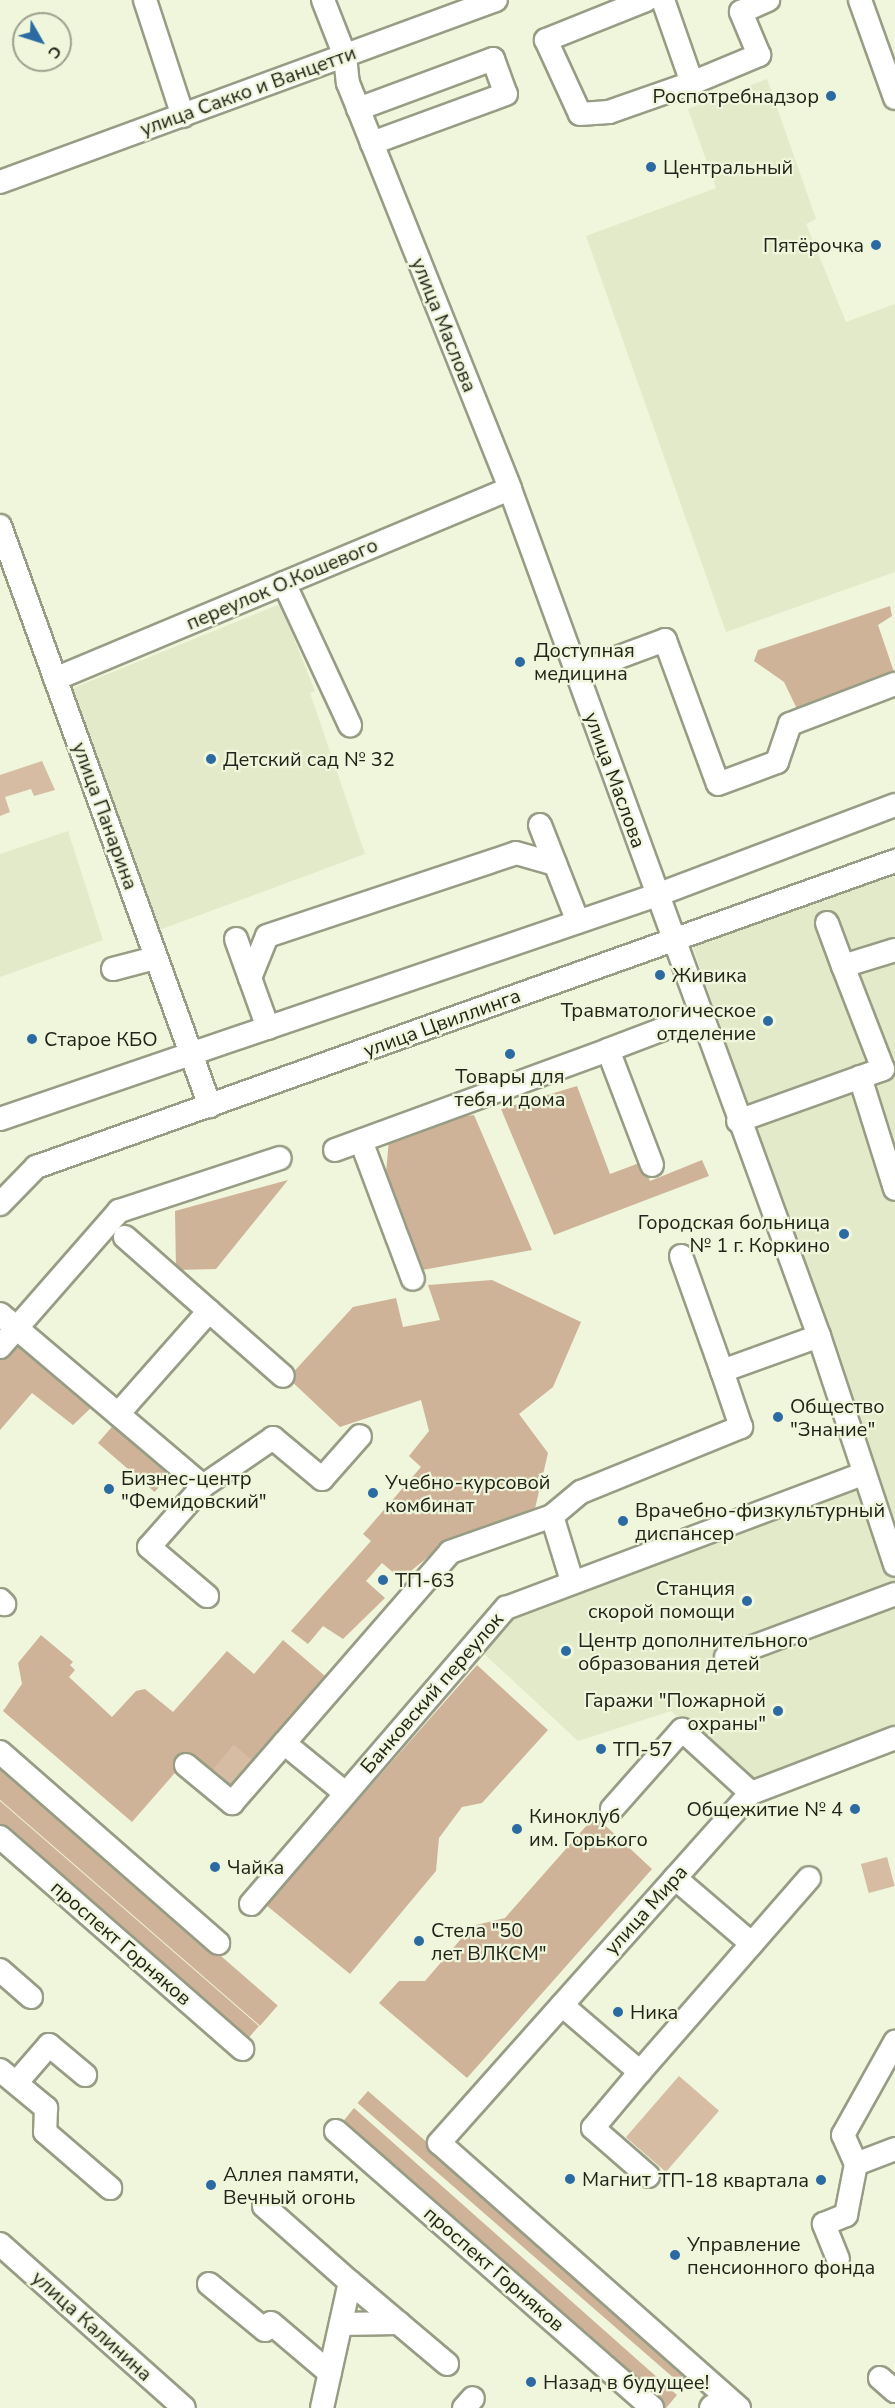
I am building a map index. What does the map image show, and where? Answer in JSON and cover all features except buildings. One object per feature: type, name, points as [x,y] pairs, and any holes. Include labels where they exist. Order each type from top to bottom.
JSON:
[{"type":"main road","points":[[713,2408],[720,2408]]},
{"type":"street","points":[[145,0],[183,116]]},
{"type":"street","name":"улица Маслова","points":[[323,0],[345,56],[348,83],[510,489],[738,1121],[819,1336],[862,1474],[895,1565]]},
{"type":"street","name":"улица Сакко и Ванцетти","points":[[0,182],[496,0]]},
{"type":"street","points":[[646,0],[546,40],[580,114],[609,111],[692,83],[759,55],[741,12],[768,0]]},
{"type":"street","points":[[663,0],[692,83]]},
{"type":"street","points":[[860,0],[895,98]]},
{"type":"street","points":[[358,109],[493,59],[506,94],[372,143]]},
{"type":"street","name":"переулок О.Кошевого","points":[[55,678],[510,489]]},
{"type":"street","name":"улица Панарина","points":[[0,526],[210,1106]]},
{"type":"street","points":[[284,583],[350,725]]},
{"type":"street","points":[[576,673],[664,640],[718,784],[777,762],[790,724],[895,684]]},
{"type":"street","points":[[0,1119],[657,895],[895,805]]},
{"type":"street","points":[[540,825],[578,922]]},
{"type":"street","points":[[250,978],[267,936],[516,853],[555,864]]},
{"type":"street","name":"улица Цвиллинга","points":[[0,1204],[36,1167],[895,861]]},
{"type":"street","points":[[738,1121],[889,1067],[843,966],[827,923]]},
{"type":"street","points":[[236,939],[268,1028]]},
{"type":"street","points":[[843,966],[895,950]]},
{"type":"street","points":[[113,969],[155,958]]},
{"type":"street","points":[[335,1150],[700,1016]]},
{"type":"street","points":[[608,1050],[652,1165]]},
{"type":"street","points":[[860,1077],[895,1189]]},
{"type":"street","points":[[361,1141],[413,1279]]},
{"type":"street","points":[[0,1347],[8,1321],[119,1211],[280,1158]]},
{"type":"street","points":[[125,1237],[283,1376]]},
{"type":"street","points":[[186,1764],[232,1803],[450,1552],[552,1516],[581,1492],[741,1427],[681,1256]]},
{"type":"street","points":[[118,1414],[209,1311]]},
{"type":"street","points":[[8,1321],[203,1485]]},
{"type":"street","points":[[722,1371],[819,1336]]},
{"type":"street","points":[[207,1596],[149,1547],[203,1485],[273,1438],[322,1479],[360,1436]]},
{"type":"street","name":"Банковский переулок","points":[[251,1904],[506,1608],[572,1581],[862,1474]]},
{"type":"street","points":[[552,1516],[572,1581]]},
{"type":"street","points":[[726,1657],[895,1594]]},
{"type":"street","points":[[612,1809],[682,1730],[751,1793]]},
{"type":"street","name":"улица Мира","points":[[739,2408],[439,2143],[751,1793],[895,1738]]},
{"type":"street","points":[[284,1743],[345,1793]]},
{"type":"street","points":[[0,1752],[219,1943]]},
{"type":"street","name":"проспект Горняков","points":[[0,1837],[243,2049]]},
{"type":"street","points":[[675,1878],[752,1944]]},
{"type":"street","points":[[648,2176],[593,2128],[809,1878]]},
{"type":"street","points":[[0,1970],[31,1997]]},
{"type":"street","points":[[562,2005],[640,2072]]},
{"type":"street","points":[[838,2259],[824,2224],[846,2215],[856,2164],[843,2135],[895,2042]]},
{"type":"street","points":[[85,2075],[49,2045],[9,2076],[46,2108],[45,2132],[110,2188]]},
{"type":"street","name":"проспект Горняков","points":[[336,2131],[652,2408]]},
{"type":"street","points":[[856,2164],[895,2149]]},
{"type":"street","points":[[264,2206],[447,2364]]},
{"type":"street","name":"улица Калинина","points":[[0,2244],[184,2408]]},
{"type":"street","points":[[322,2408],[350,2282]]},
{"type":"street","points":[[209,2284],[265,2330],[272,2323],[330,2373]]},
{"type":"street","points":[[341,2324],[399,2323]]},
{"type":"shaded area","points":[[767,79],[816,219],[806,224],[846,322],[895,304],[895,572],[726,632],[586,236],[716,188],[688,109]]},
{"type":"shaded area","name":"Детский сад № 32","points":[[280,604],[315,691],[310,693],[365,854],[151,933],[66,691]]},
{"type":"shaded area","points":[[890,606],[892,616],[878,625],[895,675],[799,713],[784,682],[754,661],[758,650]]},
{"type":"shaded area","points":[[42,761],[55,790],[34,796],[31,789],[5,797],[10,812],[0,816],[0,775]]},
{"type":"shaded area","points":[[68,831],[103,940],[0,977],[0,854]]},
{"type":"shaded area","name":"Городская больница № 1 г. Коркино","points":[[895,868],[895,1526],[691,942]]},
{"type":"shaded area","points":[[577,1086],[610,1174],[642,1162],[650,1181],[702,1160],[709,1176],[554,1235],[501,1109]]},
{"type":"shaded area","points":[[474,1115],[532,1250],[417,1271],[385,1184],[389,1139],[443,1119]]},
{"type":"shaded area","points":[[288,1180],[216,1269],[176,1270],[175,1211]]},
{"type":"shaded area","points":[[492,1280],[581,1322],[553,1387],[519,1414],[548,1453],[533,1517],[444,1544],[401,1579],[382,1563],[366,1581],[385,1598],[343,1639],[323,1626],[308,1644],[291,1631],[371,1541],[363,1534],[421,1467],[409,1456],[429,1431],[421,1400],[340,1427],[288,1378],[353,1307],[396,1298],[403,1327],[440,1320],[428,1285]]},
{"type":"shaded area","points":[[16,1337],[94,1405],[73,1425],[32,1393],[0,1430],[0,1356]]},
{"type":"shaded area","points":[[117,1421],[174,1470],[155,1492],[98,1443]]},
{"type":"shaded area","points":[[859,1482],[895,1579],[895,1724],[752,1780],[671,1711],[578,1741],[482,1652],[517,1611]]},
{"type":"shaded area","points":[[41,1635],[73,1662],[70,1665],[75,1670],[69,1677],[112,1717],[136,1691],[145,1689],[173,1712],[227,1651],[254,1674],[283,1640],[325,1676],[253,1761],[234,1745],[208,1775],[187,1759],[132,1822],[3,1711],[22,1684],[18,1663]]},
{"type":"shaded area","points":[[477,1665],[548,1730],[482,1803],[462,1807],[439,1838],[436,1871],[350,1974],[266,1905]]},
{"type":"shaded area","points":[[235,1744],[253,1761],[225,1791],[207,1774]]},
{"type":"shaded area","points":[[0,1764],[278,2005],[260,2026],[0,1800]]},
{"type":"shaded area","points":[[0,1801],[259,2026],[244,2043],[0,1831]]},
{"type":"shaded area","points":[[595,1816],[652,1869],[467,2078],[379,2003],[399,1981],[425,1981],[472,1926],[505,1918]]},
{"type":"shaded area","points":[[887,1857],[895,1886],[869,1893],[861,1864]]},
{"type":"shaded area","points":[[679,2076],[719,2111],[666,2172],[626,2137]]},
{"type":"shaded area","points":[[368,2091],[694,2374],[684,2386],[358,2103]]},
{"type":"shaded area","points":[[354,2108],[677,2395],[666,2408],[661,2408],[341,2124]]},
{"type":"place","name":"Роспотребнадзор","points":[[831,96]]},
{"type":"place","name":"Центральный","points":[[651,167]]},
{"type":"place","name":"Пятёрочка","points":[[876,245]]},
{"type":"place","name":"Доступная медицина","points":[[520,662]]},
{"type":"place","name":"Детский сад № 32","points":[[211,759]]},
{"type":"place","name":"Живика","points":[[660,975]]},
{"type":"place","name":"Травматологическое отделение","points":[[768,1021]]},
{"type":"place","name":"Старое КБО","points":[[32,1039]]},
{"type":"place","name":"Товары для тебя и дома","points":[[510,1054]]},
{"type":"place","name":"Городская больница № 1 г. Коркино","points":[[844,1234]]},
{"type":"place","name":"Общество \"Знание\"","points":[[778,1417]]},
{"type":"place","name":"Бизнес-центр \"Фемидовский\"","points":[[109,1489]]},
{"type":"place","name":"Учебно-курсовой комбинат","points":[[373,1493]]},
{"type":"place","name":"Врачебно-физкультурный диспансер","points":[[623,1521]]},
{"type":"place","name":"ТП-63","points":[[383,1580]]},
{"type":"place","name":"Станция скорой помощи","points":[[747,1601]]},
{"type":"place","name":"Центр дополнительного образования детей","points":[[566,1651]]},
{"type":"place","name":"Гаражи \"Пожарной охраны\"","points":[[778,1711]]},
{"type":"place","name":"ТП-57","points":[[601,1749]]},
{"type":"place","name":"Общежитие № 4","points":[[855,1809]]},
{"type":"place","name":"Киноклуб им. Горького","points":[[517,1829]]},
{"type":"place","name":"Чайка","points":[[215,1867]]},
{"type":"place","name":"Стела \"50 лет ВЛКСМ\"","points":[[419,1941]]},
{"type":"place","name":"Ника","points":[[618,2012]]},
{"type":"place","name":"Магнит","points":[[570,2179]]},
{"type":"place","name":"ТП-18 квартала","points":[[821,2180]]},
{"type":"place","name":"Аллея памяти, Вечный огонь","points":[[211,2185]]},
{"type":"place","name":"Управление пенсионного фонда","points":[[675,2255]]},
{"type":"place","name":"Назад в будущее!","points":[[531,2382]]}]
